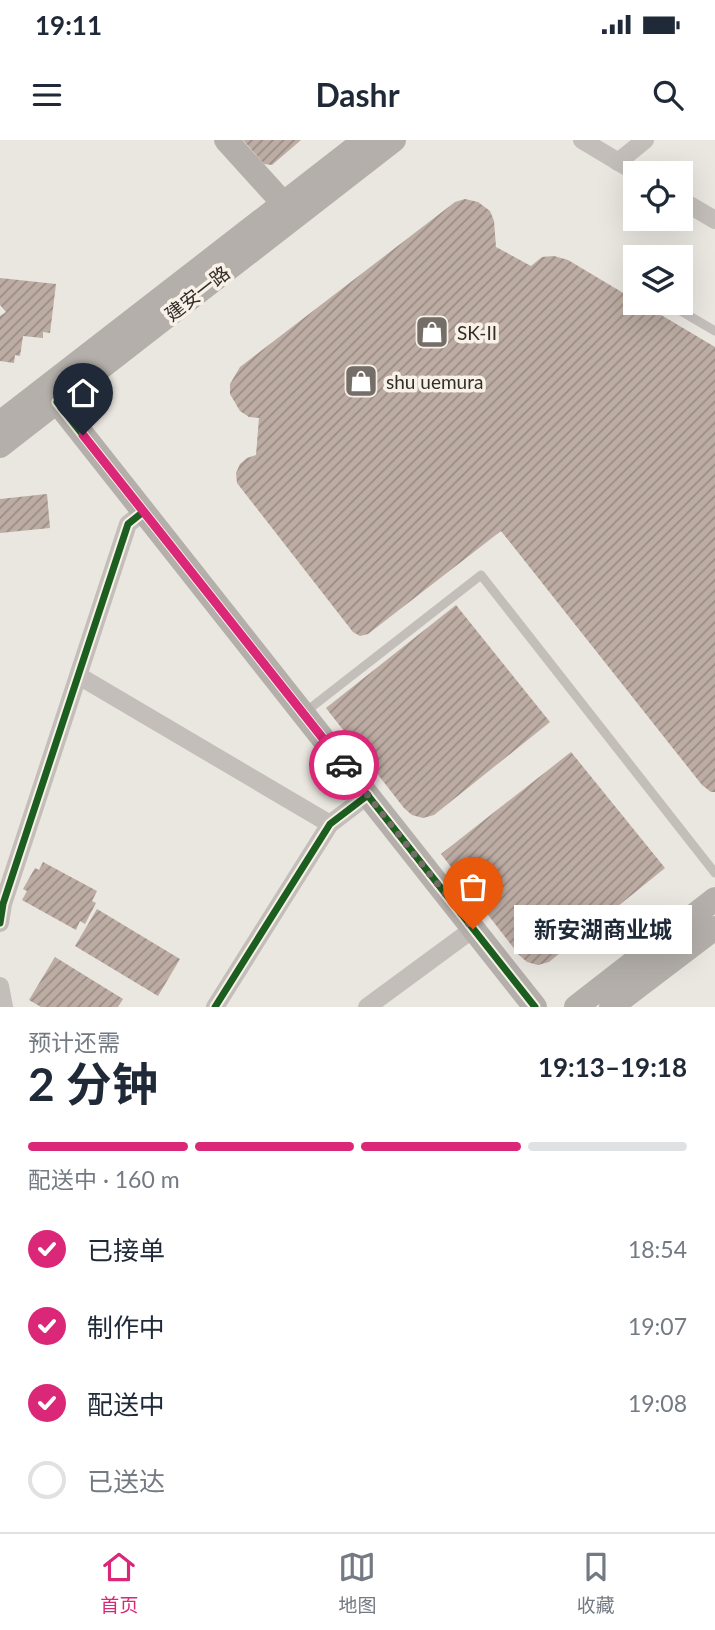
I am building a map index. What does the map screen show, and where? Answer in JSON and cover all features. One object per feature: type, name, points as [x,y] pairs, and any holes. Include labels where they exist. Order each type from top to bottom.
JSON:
[{"type":"main road","points":[[226,140],[289,210]]},
{"type":"main road","name":"建安一路","points":[[0,446],[289,210],[365,140]]},
{"type":"main road","name":"建安一路","points":[[4,417],[289,210],[394,140]]},
{"type":"main road","points":[[57,402],[535,1007]]},
{"type":"main road","points":[[576,1007],[715,899]]},
{"type":"main road","points":[[611,1007],[715,928]]},
{"type":"street","points":[[582,140],[623,165]]},
{"type":"street","points":[[618,162],[645,140]]},
{"type":"street","points":[[693,207],[715,220]]},
{"type":"street","points":[[0,923],[3,904],[128,524],[143,512]]},
{"type":"street","points":[[79,676],[330,824]]},
{"type":"street","points":[[215,1007],[330,824],[368,795]]},
{"type":"street","points":[[367,1007],[473,929]]},
{"type":"street","points":[[0,986],[4,1007]]},
{"type":"lane","points":[[688,315],[715,331]]},
{"type":"lane","points":[[303,714],[481,575],[715,873]]},
{"type":"building","points":[[243,140],[301,140],[272,165],[264,164]]},
{"type":"building","points":[[465,199],[478,202],[490,211],[494,221],[496,247],[531,266],[542,257],[554,256],[568,260],[623,293],[623,315],[661,315],[715,347],[715,792],[702,785],[501,531],[368,634],[360,636],[353,632],[237,483],[236,473],[240,464],[256,455],[259,418],[249,417],[240,411],[230,394],[230,384],[240,367],[455,202]]},
{"type":"building","points":[[0,278],[56,284],[50,333],[43,332],[43,338],[23,336],[20,356],[15,355],[14,363],[0,361],[0,316],[6,312],[0,305]]},
{"type":"building","points":[[47,494],[50,528],[0,533],[0,499]]},
{"type":"building","points":[[456,605],[550,722],[434,815],[423,818],[412,815],[404,808],[326,708]]},
{"type":"building","points":[[571,752],[665,868],[549,962],[538,965],[527,962],[519,955],[441,854]]},
{"type":"building","points":[[43,862],[97,891],[92,901],[96,903],[85,924],[80,921],[76,930],[22,900],[27,891],[23,889],[35,868],[39,870]]},
{"type":"building","points":[[97,909],[180,959],[158,996],[75,946]]},
{"type":"building","points":[[55,957],[123,999],[118,1007],[41,1007],[29,1000]]},
{"type":"cycle path","points":[[57,402],[535,1007]]},
{"type":"cycle path","points":[[0,923],[3,904],[128,524],[143,512]]},
{"type":"cycle path","points":[[215,1007],[330,824],[368,795]]},
{"type":"way so far","points":[[344,765],[473,929]]},
{"type":"place","name":"SK-II","points":[[432,332]]},
{"type":"place","name":"shu uemura","points":[[361,381]]},
{"type":"place","name":"新安湖商业城","points":[[473,929]]},
{"type":"route","points":[[83,435],[344,765]]}]
